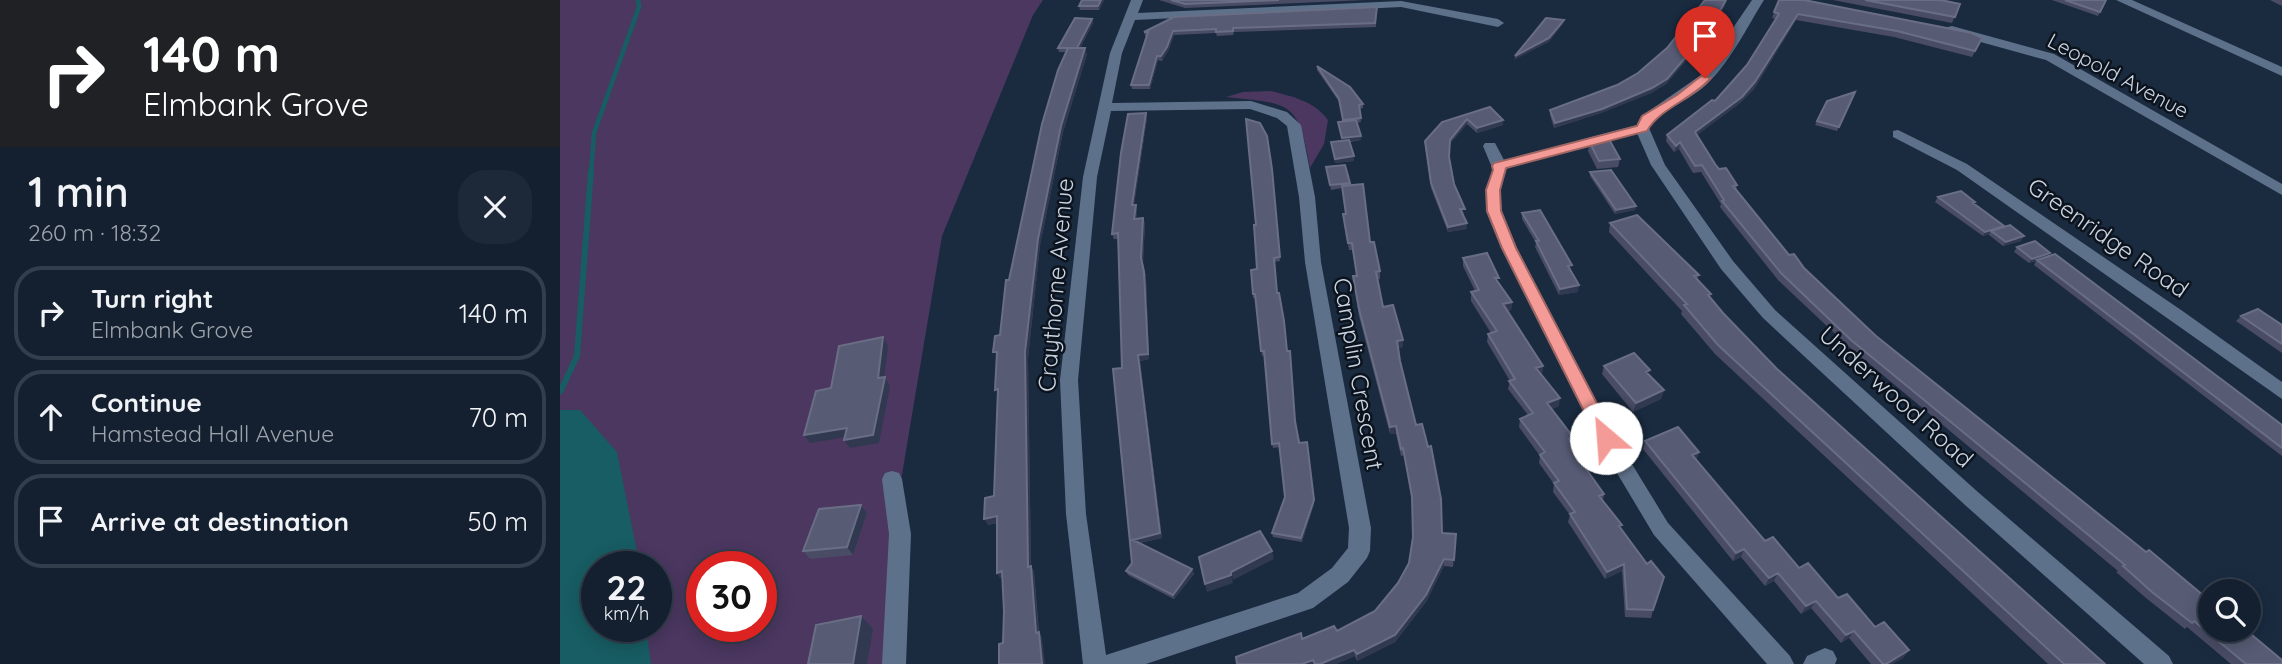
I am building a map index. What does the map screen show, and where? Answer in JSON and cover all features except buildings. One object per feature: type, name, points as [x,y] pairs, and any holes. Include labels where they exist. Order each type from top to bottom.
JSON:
[{"type":"street","name":"Craythorne Avenue","points":[[1095,664],[1076,514],[1069,380],[1090,177],[1116,53],[1137,0]]},
{"type":"street","points":[[1499,166],[1642,128],[1647,119],[1682,98],[1705,78],[1758,0]]},
{"type":"street","points":[[2122,0],[2282,72]]},
{"type":"street","points":[[1129,17],[1401,4],[1495,27],[1512,14]]},
{"type":"street","name":"Leopold Avenue","points":[[1933,26],[1972,34],[2050,57],[2282,190]]},
{"type":"street","name":"Camplin Crescent","points":[[1104,107],[1251,105],[1282,114],[1294,125],[1307,197],[1313,262],[1360,528],[1359,551],[1340,575],[1305,601],[1112,664]]},
{"type":"street","name":"Underwood Road","points":[[1642,128],[1658,165],[1727,265],[1769,314],[1972,499],[2161,664]]},
{"type":"street","name":"Greenridge Road","points":[[1898,134],[1962,167],[2178,316],[2282,392]]},
{"type":"street","points":[[1490,146],[1500,170],[1493,190],[1494,211],[1509,248],[1606,438],[1661,529],[1782,664]]},
{"type":"street","points":[[892,479],[900,534],[894,664]]},
{"type":"shaded area","points":[[560,0],[1043,0],[1033,15],[942,236],[888,558],[886,664],[560,664]]},
{"type":"shaded area","points":[[1271,91],[1310,104],[1328,120],[1324,144],[1310,168],[1301,129],[1288,110],[1265,101],[1226,97],[1243,92]]},
{"type":"shaded area","points":[[560,410],[580,410],[617,452],[637,551],[581,551],[581,642],[648,642],[651,664],[560,664]]},
{"type":"waterway","points":[[591,173],[594,133],[639,7],[638,0]]},
{"type":"waterway","points":[[561,390],[577,356],[591,171]]},
{"type":"route","points":[[1606,438],[1509,248],[1494,211],[1493,190],[1499,166],[1642,128],[1647,119],[1682,98],[1705,78]]}]
